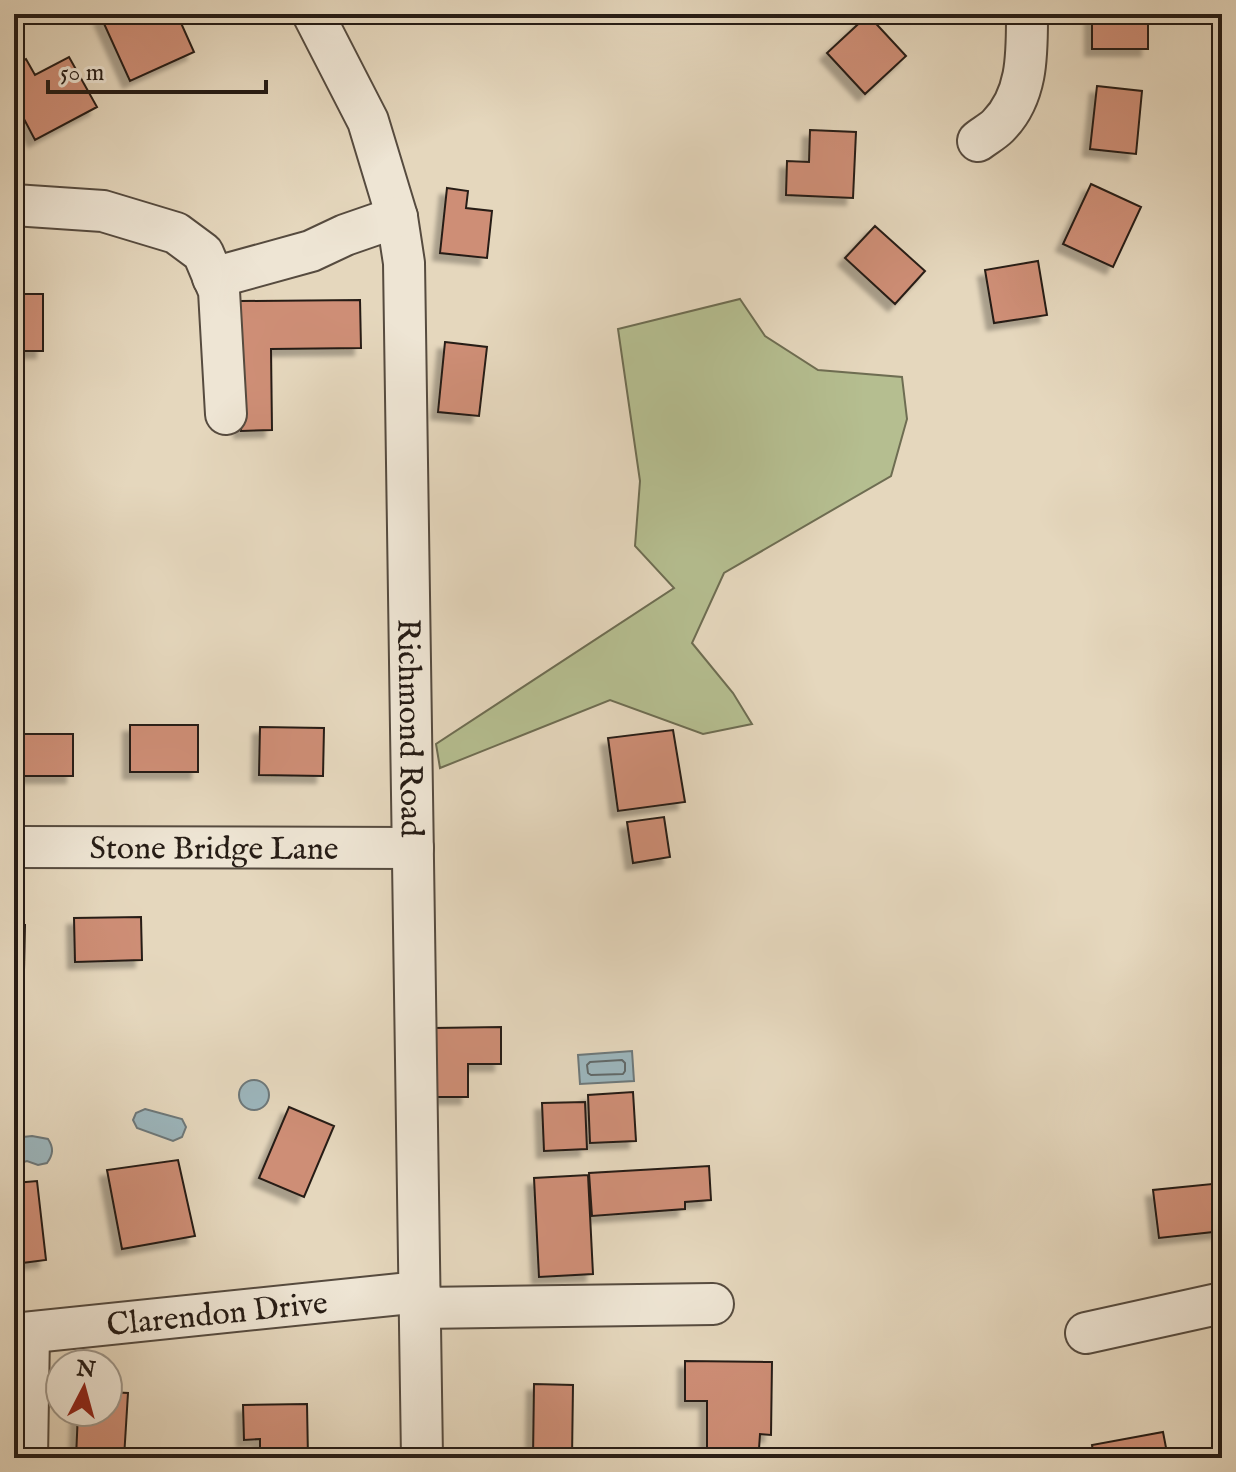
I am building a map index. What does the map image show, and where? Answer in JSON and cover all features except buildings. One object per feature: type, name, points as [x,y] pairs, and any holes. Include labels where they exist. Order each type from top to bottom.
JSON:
[{"type":"street","name":"Richmond Road","points":[[313,14],[368,121],[397,217],[404,263],[422,1458]]},
{"type":"street","points":[[978,141],[997,126],[1013,106],[1023,80],[1027,14]]},
{"type":"street","points":[[14,205],[103,211],[176,233],[203,253],[219,291],[226,414]]},
{"type":"street","points":[[213,278],[311,251],[397,217]]},
{"type":"street","name":"Stone Bridge Lane","points":[[14,847],[413,848]]},
{"type":"street","name":"Clarendon Drive","points":[[21,1334],[420,1300],[713,1304]]},
{"type":"street","points":[[1086,1333],[1222,1303]]},
{"type":"street","points":[[21,1334],[27,1458]]},
{"type":"green space","points":[[740,299],[765,336],[818,370],[902,377],[907,419],[891,476],[724,573],[692,643],[733,693],[752,724],[703,734],[610,700],[440,768],[436,744],[674,588],[635,546],[640,481],[618,329]]},
{"type":"water","points":[[632,1051],[634,1081],[580,1084],[578,1055]]},
{"type":"water","points":[[254,1080],[265,1084],[269,1095],[265,1106],[254,1110],[243,1106],[239,1095],[243,1084]]},
{"type":"water","points":[[145,1109],[182,1119],[186,1127],[182,1137],[173,1141],[137,1128],[133,1120],[136,1113]]},
{"type":"water","points":[[32,1136],[48,1139],[52,1148],[49,1160],[38,1165],[27,1161],[14,1165],[14,1138]]}]
